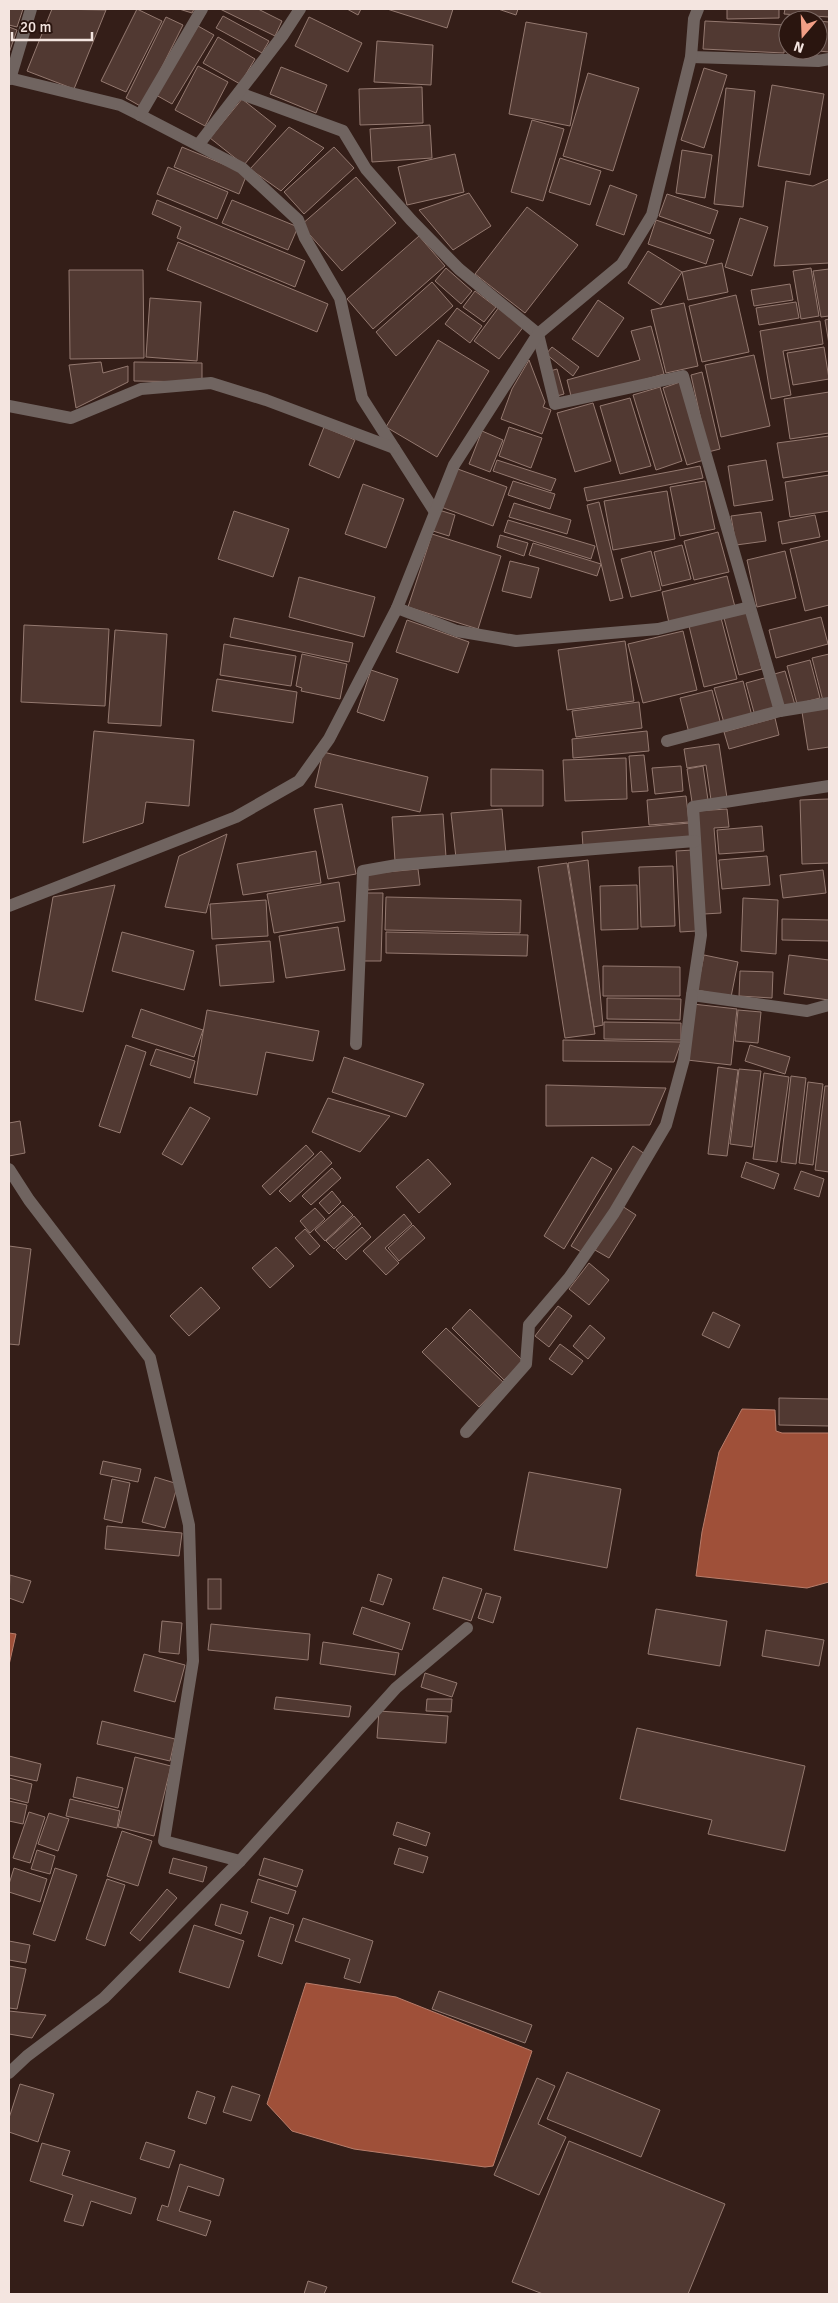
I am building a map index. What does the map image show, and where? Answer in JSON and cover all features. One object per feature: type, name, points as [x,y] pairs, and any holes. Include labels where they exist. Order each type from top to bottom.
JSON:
[{"type":"street","points":[[31,9],[9,78],[120,105],[200,144],[252,175],[298,220],[305,238],[340,298],[362,398],[435,512]]},
{"type":"street","points":[[140,115],[202,9]]},
{"type":"street","points":[[200,144],[283,35],[300,9]]},
{"type":"street","points":[[9,906],[236,817],[298,781],[329,739],[397,608],[454,465],[538,334],[622,264],[652,215],[692,56],[694,19],[698,9]]},
{"type":"street","points":[[692,56],[818,61],[829,59]]},
{"type":"street","points":[[239,93],[343,131],[366,169],[411,220],[459,269],[538,334],[555,404],[683,376],[780,711]]},
{"type":"street","points":[[9,406],[71,418],[141,389],[211,383],[266,400],[394,448]]},
{"type":"street","points":[[397,608],[457,631],[516,641],[658,629],[750,607]]},
{"type":"street","points":[[667,741],[780,711],[829,703]]},
{"type":"street","points":[[466,1432],[526,1364],[529,1325],[569,1278],[614,1213],[666,1125],[684,1059],[701,935],[693,807],[829,786]]},
{"type":"street","points":[[356,1044],[363,871],[397,865],[695,841]]},
{"type":"street","points":[[692,994],[807,1011],[829,1005]]},
{"type":"street","points":[[9,1169],[29,1200],[150,1358],[189,1525],[193,1651],[193,1661],[164,1841],[240,1861]]},
{"type":"street","points":[[9,2073],[27,2056],[104,1998],[240,1861],[396,1688],[467,1628]]},
{"type":"shaded area","points":[[742,1409],[775,1410],[776,1431],[782,1433],[829,1433],[829,1582],[807,1588],[696,1576],[702,1532],[719,1452]]},
{"type":"shaded area","points":[[9,1633],[16,1634],[9,1665]]},
{"type":"shaded area","points":[[306,1983],[396,1997],[532,2051],[493,2166],[485,2167],[354,2149],[292,2131],[267,2104]]},
{"type":"building","points":[[9,9],[23,9],[17,27],[9,25]]},
{"type":"building","points":[[52,9],[106,10],[74,89],[27,71]]},
{"type":"building","points":[[137,9],[162,21],[126,92],[101,81]]},
{"type":"building","points":[[179,9],[194,9],[192,13]]},
{"type":"building","points":[[220,9],[258,9],[282,21],[275,36]]},
{"type":"building","points":[[347,9],[361,9],[358,15]]},
{"type":"building","points":[[387,9],[453,9],[447,28]]},
{"type":"building","points":[[498,9],[518,9],[516,15]]},
{"type":"building","points":[[727,9],[779,9],[778,18],[727,19]]},
{"type":"building","points":[[829,9],[829,17],[828,10],[785,10]]},
{"type":"building","points":[[223,16],[269,41],[262,53],[216,28]]},
{"type":"building","points":[[166,17],[183,25],[142,107],[126,98]]},
{"type":"building","points":[[309,17],[362,43],[348,72],[295,46]]},
{"type":"building","points":[[705,21],[778,25],[778,53],[703,49]]},
{"type":"building","points":[[526,22],[587,33],[570,126],[509,114]]},
{"type":"building","points":[[828,22],[829,22],[828,52]]},
{"type":"building","points":[[198,26],[214,35],[172,104],[156,95]]},
{"type":"building","points":[[9,27],[17,30],[9,53]]},
{"type":"building","points":[[218,37],[255,59],[240,84],[203,63]]},
{"type":"building","points":[[377,41],[433,45],[431,85],[374,82]]},
{"type":"building","points":[[198,66],[228,82],[205,126],[175,110]]},
{"type":"building","points":[[281,67],[327,85],[316,113],[270,94]]},
{"type":"building","points":[[704,68],[727,75],[704,148],[681,140]]},
{"type":"building","points":[[588,73],[639,88],[613,171],[563,156]]},
{"type":"building","points":[[772,85],[824,94],[810,175],[758,166]]},
{"type":"building","points":[[422,87],[423,123],[360,125],[359,89]]},
{"type":"building","points":[[726,88],[755,91],[743,207],[714,204]]},
{"type":"building","points":[[242,99],[276,126],[244,165],[210,138]]},
{"type":"building","points":[[532,120],[564,129],[543,201],[511,192]]},
{"type":"building","points":[[430,125],[432,158],[372,162],[370,129]]},
{"type":"building","points":[[289,127],[324,148],[281,191],[250,169]]},
{"type":"building","points":[[182,147],[247,174],[239,194],[174,167]]},
{"type":"building","points":[[334,147],[354,168],[304,214],[284,192]]},
{"type":"building","points":[[682,150],[712,155],[705,198],[676,193]]},
{"type":"building","points":[[455,154],[464,192],[407,205],[398,167]]},
{"type":"building","points":[[560,158],[601,171],[590,205],[549,192]]},
{"type":"building","points":[[168,167],[228,192],[217,219],[157,194]]},
{"type":"building","points":[[356,177],[396,223],[342,271],[301,225]]},
{"type":"building","points":[[829,179],[829,263],[774,266],[786,181],[813,186]]},
{"type":"building","points":[[610,185],[637,195],[624,235],[596,225]]},
{"type":"building","points":[[469,193],[491,226],[453,250],[419,210]]},
{"type":"building","points":[[667,194],[718,211],[710,234],[659,216]]},
{"type":"building","points":[[157,200],[305,261],[295,287],[177,238],[181,227],[152,214]]},
{"type":"building","points":[[232,200],[298,227],[288,250],[222,223]]},
{"type":"building","points":[[527,207],[578,245],[525,313],[475,274]]},
{"type":"building","points":[[740,218],[768,227],[752,276],[725,267]]},
{"type":"building","points":[[656,220],[714,240],[706,264],[648,244]]},
{"type":"building","points":[[419,236],[445,266],[373,329],[347,299]]},
{"type":"building","points":[[178,242],[328,304],[317,332],[167,270]]},
{"type":"building","points":[[648,251],[682,272],[661,305],[628,283]]},
{"type":"building","points":[[722,263],[728,292],[688,300],[682,272]]},
{"type":"building","points":[[446,268],[472,291],[461,304],[435,281]]},
{"type":"building","points":[[811,268],[819,316],[801,319],[793,271]]},
{"type":"building","points":[[829,269],[829,316],[821,317],[813,271]]},
{"type":"building","points":[[69,270],[143,270],[144,358],[70,359]]},
{"type":"building","points":[[432,282],[453,306],[396,356],[376,332]]},
{"type":"building","points":[[790,284],[793,300],[754,306],[751,290]]},
{"type":"building","points":[[475,291],[496,307],[484,322],[463,307]]},
{"type":"building","points":[[736,295],[749,352],[702,362],[689,306]]},
{"type":"building","points":[[150,298],[201,302],[197,361],[146,357]]},
{"type":"building","points":[[598,300],[624,318],[598,357],[572,339]]},
{"type":"building","points":[[796,302],[799,318],[759,325],[756,308]]},
{"type":"building","points":[[684,303],[698,366],[666,373],[651,310]]},
{"type":"building","points":[[499,307],[524,326],[499,359],[474,341]]},
{"type":"building","points":[[457,308],[482,326],[470,343],[445,324]]},
{"type":"building","points":[[829,319],[829,344],[825,320]]},
{"type":"building","points":[[820,321],[823,344],[783,351],[791,395],[771,399],[760,331]]},
{"type":"building","points":[[651,326],[664,374],[572,400],[567,380],[640,360],[631,331]]},
{"type":"building","points":[[438,340],[489,371],[437,457],[386,427]]},
{"type":"building","points":[[552,347],[579,367],[573,376],[546,354]]},
{"type":"building","points":[[824,347],[829,379],[793,385],[787,353]]},
{"type":"building","points":[[754,355],[770,426],[721,437],[705,365]]},
{"type":"building","points":[[529,360],[545,402],[543,407],[551,410],[542,434],[501,419],[512,389]]},
{"type":"building","points":[[101,362],[103,373],[128,366],[128,382],[76,408],[69,365]]},
{"type":"building","points":[[134,362],[202,363],[202,382],[134,381]]},
{"type":"building","points":[[557,369],[564,394],[557,396],[550,371]]},
{"type":"building","points":[[702,372],[720,449],[708,452],[691,375]]},
{"type":"building","points":[[680,382],[704,460],[687,465],[663,388]]},
{"type":"building","points":[[660,387],[682,461],[656,470],[633,395]]},
{"type":"building","points":[[829,392],[829,433],[790,439],[784,399]]},
{"type":"building","points":[[630,398],[651,466],[620,474],[600,406]]},
{"type":"building","points":[[593,403],[611,461],[575,472],[557,413]]},
{"type":"building","points":[[324,427],[355,440],[339,478],[309,465]]},
{"type":"building","points":[[509,427],[542,438],[531,468],[499,456]]},
{"type":"building","points":[[482,431],[503,440],[490,472],[469,464]]},
{"type":"building","points":[[829,436],[829,471],[783,478],[777,443]]},
{"type":"building","points":[[497,460],[556,479],[551,491],[493,471]]},
{"type":"building","points":[[766,460],[773,500],[734,506],[728,466]]},
{"type":"building","points":[[700,466],[703,478],[587,501],[584,488]]},
{"type":"building","points":[[455,468],[507,487],[493,526],[441,507]]},
{"type":"building","points":[[829,475],[829,511],[790,517],[785,482]]},
{"type":"building","points":[[513,481],[555,494],[550,509],[508,495]]},
{"type":"building","points":[[705,481],[715,529],[680,536],[670,487]]},
{"type":"building","points":[[363,484],[404,499],[386,548],[345,534]]},
{"type":"building","points":[[667,491],[675,539],[613,550],[604,501]]},
{"type":"building","points":[[599,502],[623,598],[610,601],[587,505]]},
{"type":"building","points":[[514,503],[571,520],[567,534],[509,517]]},
{"type":"building","points":[[439,510],[455,515],[449,536],[433,531]]},
{"type":"building","points":[[234,511],[289,529],[273,577],[218,559]]},
{"type":"building","points":[[761,512],[766,541],[736,545],[731,516]]},
{"type":"building","points":[[815,515],[820,537],[782,544],[778,522]]},
{"type":"building","points":[[508,520],[595,546],[591,559],[504,532]]},
{"type":"building","points":[[718,532],[729,572],[694,580],[684,541]]},
{"type":"building","points":[[432,534],[501,556],[478,629],[408,607]]},
{"type":"building","points":[[500,535],[528,543],[524,556],[497,547]]},
{"type":"building","points":[[829,540],[829,605],[805,611],[790,549]]},
{"type":"building","points":[[533,543],[601,564],[597,576],[529,555]]},
{"type":"building","points":[[682,545],[691,579],[662,586],[654,552]]},
{"type":"building","points":[[651,551],[661,590],[631,597],[621,559]]},
{"type":"building","points":[[785,551],[796,598],[757,607],[747,560]]},
{"type":"building","points":[[510,561],[539,568],[531,598],[502,591]]},
{"type":"building","points":[[727,576],[735,607],[669,623],[662,592]]},
{"type":"building","points":[[299,577],[375,597],[364,637],[289,617]]},
{"type":"building","points":[[748,612],[762,669],[739,675],[724,618]]},
{"type":"building","points":[[821,617],[828,644],[776,658],[769,630]]},
{"type":"building","points":[[234,618],[353,643],[349,662],[230,637]]},
{"type":"building","points":[[721,618],[737,679],[704,687],[689,626]]},
{"type":"building","points":[[407,620],[469,642],[458,673],[396,652]]},
{"type":"building","points":[[24,625],[109,629],[105,706],[21,702]]},
{"type":"building","points":[[115,630],[167,634],[161,726],[108,723]]},
{"type":"building","points":[[683,631],[697,690],[643,703],[628,644]]},
{"type":"building","points":[[625,641],[634,701],[567,710],[558,650]]},
{"type":"building","points":[[224,644],[296,656],[291,686],[220,675]]},
{"type":"building","points":[[302,654],[347,664],[340,699],[301,691],[302,688],[296,686]]},
{"type":"building","points":[[829,654],[829,699],[823,701],[812,658]]},
{"type":"building","points":[[810,660],[820,698],[797,704],[787,666]]},
{"type":"building","points":[[371,670],[398,679],[384,721],[357,712]]},
{"type":"building","points":[[785,671],[795,705],[781,709],[771,675]]},
{"type":"building","points":[[768,677],[776,710],[755,716],[746,683]]},
{"type":"building","points":[[217,679],[297,692],[293,723],[212,711]]},
{"type":"building","points":[[743,681],[752,716],[724,723],[714,688]]},
{"type":"building","points":[[712,690],[721,725],[689,733],[680,698]]},
{"type":"building","points":[[639,702],[642,728],[576,737],[572,711]]},
{"type":"building","points":[[829,707],[829,747],[808,750],[802,712]]},
{"type":"building","points":[[775,718],[779,735],[729,749],[724,732]]},
{"type":"building","points":[[94,731],[194,740],[189,806],[146,802],[143,823],[83,843]]},
{"type":"building","points":[[647,731],[649,751],[573,758],[572,739]]},
{"type":"building","points":[[719,744],[727,798],[711,800],[706,765],[687,768],[684,749]]},
{"type":"building","points":[[323,752],[428,777],[420,812],[315,787]]},
{"type":"building","points":[[644,755],[648,791],[632,792],[629,756]]},
{"type":"building","points":[[626,758],[627,799],[565,801],[563,760]]},
{"type":"building","points":[[681,766],[683,791],[655,794],[652,768]]},
{"type":"building","points":[[703,766],[708,800],[692,802],[687,769]]},
{"type":"building","points":[[491,769],[543,770],[543,806],[491,806]]},
{"type":"building","points":[[686,796],[689,822],[649,825],[647,800]]},
{"type":"building","points":[[829,799],[829,863],[802,864],[800,800]]},
{"type":"building","points":[[342,804],[356,874],[328,879],[314,809]]},
{"type":"building","points":[[502,809],[506,854],[456,858],[451,813]]},
{"type":"building","points":[[727,809],[729,827],[714,828],[721,913],[704,914],[696,811]]},
{"type":"building","points":[[443,814],[446,857],[395,861],[392,817]]},
{"type":"building","points":[[690,823],[691,838],[583,847],[582,832]]},
{"type":"building","points":[[762,826],[764,851],[719,854],[717,830]]},
{"type":"building","points":[[227,834],[206,913],[165,907],[179,856]]},
{"type":"building","points":[[693,850],[696,931],[680,932],[676,851]]},
{"type":"building","points":[[316,851],[321,883],[243,895],[237,864]]},
{"type":"building","points":[[767,856],[770,885],[722,889],[719,860]]},
{"type":"building","points":[[588,860],[603,1025],[594,1027],[568,863]]},
{"type":"building","points":[[567,863],[595,1034],[565,1038],[538,867]]},
{"type":"building","points":[[673,866],[675,926],[641,927],[639,867]]},
{"type":"building","points":[[418,869],[420,885],[368,890],[366,874]]},
{"type":"building","points":[[823,870],[826,893],[783,898],[780,875]]},
{"type":"building","points":[[339,882],[345,921],[274,933],[267,894]]},
{"type":"building","points":[[115,885],[83,1012],[35,1000],[53,897]]},
{"type":"building","points":[[637,885],[638,929],[601,930],[600,886]]},
{"type":"building","points":[[364,893],[383,893],[381,961],[362,961]]},
{"type":"building","points":[[386,897],[521,900],[520,933],[385,930]]},
{"type":"building","points":[[743,898],[778,900],[776,954],[741,951]]},
{"type":"building","points":[[266,900],[268,936],[212,939],[210,904]]},
{"type":"building","points":[[782,919],[829,920],[829,941],[782,940]]},
{"type":"building","points":[[338,927],[345,970],[286,978],[279,936]]},
{"type":"building","points":[[122,932],[194,951],[184,990],[112,971]]},
{"type":"building","points":[[386,932],[528,935],[527,956],[386,953]]},
{"type":"building","points":[[270,941],[274,982],[220,986],[216,945]]},
{"type":"building","points":[[704,955],[738,962],[731,997],[697,990]]},
{"type":"building","points":[[789,955],[829,960],[829,1000],[784,994]]},
{"type":"building","points":[[603,966],[680,967],[680,996],[603,996]]},
{"type":"building","points":[[740,971],[773,972],[772,998],[739,996]]},
{"type":"building","points":[[607,998],[681,999],[680,1020],[607,1019]]},
{"type":"building","points":[[693,1004],[737,1009],[731,1065],[687,1060]]},
{"type":"building","points":[[141,1009],[203,1030],[194,1057],[132,1037]]},
{"type":"building","points":[[207,1010],[319,1031],[313,1061],[266,1052],[257,1095],[194,1083]]},
{"type":"building","points":[[738,1010],[761,1012],[758,1043],[735,1041]]},
{"type":"building","points":[[604,1022],[681,1023],[681,1040],[604,1039]]},
{"type":"building","points":[[563,1040],[681,1042],[674,1062],[563,1061]]},
{"type":"building","points":[[126,1045],[146,1052],[120,1133],[99,1126]]},
{"type":"building","points":[[750,1045],[790,1057],[785,1074],[745,1061]]},
{"type":"building","points":[[156,1049],[195,1061],[190,1078],[150,1065]]},
{"type":"building","points":[[344,1057],[424,1084],[406,1117],[332,1092]]},
{"type":"building","points":[[718,1067],[738,1070],[727,1156],[708,1154]]},
{"type":"building","points":[[739,1069],[761,1071],[752,1147],[730,1144]]},
{"type":"building","points":[[764,1073],[789,1077],[777,1162],[753,1159]]},
{"type":"building","points":[[791,1076],[806,1078],[796,1164],[781,1162]]},
{"type":"building","points":[[808,1082],[823,1084],[813,1165],[799,1163]]},
{"type":"building","points":[[546,1085],[666,1088],[650,1125],[546,1126]]},
{"type":"building","points":[[825,1086],[829,1086],[829,1172],[815,1170]]},
{"type":"building","points":[[328,1098],[390,1116],[360,1152],[312,1132]]},
{"type":"building","points":[[190,1107],[210,1118],[182,1165],[162,1154]]},
{"type":"building","points":[[20,1121],[25,1153],[9,1156],[9,1123]]},
{"type":"building","points":[[306,1145],[314,1154],[270,1195],[262,1186]]},
{"type":"building","points":[[633,1146],[645,1154],[583,1253],[571,1246]]},
{"type":"building","points":[[321,1151],[332,1163],[290,1202],[279,1191]]},
{"type":"building","points":[[592,1157],[612,1169],[564,1249],[544,1236]]},
{"type":"building","points":[[428,1159],[451,1184],[419,1213],[396,1187]]},
{"type":"building","points":[[746,1162],[779,1174],[774,1189],[741,1177]]},
{"type":"building","points":[[332,1168],[341,1178],[311,1205],[302,1196]]},
{"type":"building","points":[[801,1171],[824,1179],[819,1197],[794,1189]]},
{"type":"building","points":[[332,1191],[341,1202],[329,1214],[319,1203]]},
{"type":"building","points":[[343,1205],[353,1215],[325,1241],[315,1230]]},
{"type":"building","points":[[622,1206],[636,1215],[609,1258],[595,1250]]},
{"type":"building","points":[[315,1208],[325,1219],[310,1233],[300,1221]]},
{"type":"building","points":[[404,1214],[412,1224],[385,1248],[399,1263],[386,1275],[363,1251]]},
{"type":"building","points":[[354,1216],[361,1224],[334,1249],[326,1241]]},
{"type":"building","points":[[413,1225],[425,1238],[399,1261],[388,1248]]},
{"type":"building","points":[[362,1227],[371,1237],[346,1260],[336,1250]]},
{"type":"building","points":[[305,1229],[320,1246],[310,1255],[295,1238]]},
{"type":"building","points":[[9,1246],[31,1249],[19,1345],[9,1344]]},
{"type":"building","points":[[276,1247],[294,1266],[270,1288],[252,1268]]},
{"type":"building","points":[[589,1263],[609,1280],[589,1305],[569,1289]]},
{"type":"building","points":[[201,1287],[220,1308],[189,1336],[170,1316]]},
{"type":"building","points":[[558,1306],[572,1316],[549,1347],[535,1336]]},
{"type":"building","points":[[470,1309],[523,1361],[504,1380],[452,1328]]},
{"type":"building","points":[[713,1312],[740,1325],[729,1348],[702,1335]]},
{"type":"building","points":[[590,1325],[605,1338],[588,1359],[573,1346]]},
{"type":"building","points":[[446,1328],[503,1382],[479,1407],[422,1352]]},
{"type":"building","points":[[560,1344],[583,1361],[572,1375],[549,1359]]},
{"type":"building","points":[[779,1398],[829,1399],[829,1426],[779,1425]]},
{"type":"building","points":[[103,1461],[141,1469],[138,1482],[100,1474]]},
{"type":"building","points":[[529,1472],[621,1489],[607,1568],[514,1550]]},
{"type":"building","points":[[155,1477],[178,1484],[165,1528],[142,1522]]},
{"type":"building","points":[[112,1479],[130,1483],[122,1523],[104,1519]]},
{"type":"building","points":[[107,1526],[182,1533],[179,1556],[105,1549]]},
{"type":"building","points":[[378,1574],[392,1579],[383,1605],[370,1601]]},
{"type":"building","points":[[10,1575],[31,1581],[23,1603],[9,1598]]},
{"type":"building","points":[[443,1577],[482,1589],[471,1621],[433,1609]]},
{"type":"building","points":[[208,1579],[221,1579],[221,1609],[208,1609]]},
{"type":"building","points":[[486,1593],[501,1597],[493,1623],[478,1618]]},
{"type":"building","points":[[362,1607],[410,1623],[402,1650],[353,1634]]},
{"type":"building","points":[[656,1609],[727,1621],[720,1666],[648,1654]]},
{"type":"building","points":[[162,1621],[182,1623],[179,1654],[159,1652]]},
{"type":"building","points":[[211,1624],[310,1634],[308,1660],[208,1650]]},
{"type":"building","points":[[766,1630],[824,1640],[819,1666],[762,1656]]},
{"type":"building","points":[[323,1642],[399,1653],[395,1675],[320,1664]]},
{"type":"building","points":[[144,1654],[185,1665],[175,1702],[134,1691]]},
{"type":"building","points":[[425,1673],[457,1683],[452,1697],[421,1687]]},
{"type":"building","points":[[276,1697],[351,1706],[349,1717],[274,1709]]},
{"type":"building","points":[[427,1699],[452,1699],[451,1712],[426,1711]]},
{"type":"building","points":[[379,1711],[448,1716],[446,1743],[377,1738]]},
{"type":"building","points":[[102,1721],[175,1739],[170,1761],[97,1744]]},
{"type":"building","points":[[637,1728],[805,1766],[785,1851],[708,1834],[712,1820],[620,1799]]},
{"type":"building","points":[[9,1756],[41,1764],[37,1781],[9,1775]]},
{"type":"building","points":[[135,1757],[171,1766],[154,1836],[118,1827]]},
{"type":"building","points":[[77,1777],[123,1788],[118,1808],[73,1797]]},
{"type":"building","points":[[9,1778],[32,1784],[28,1803],[9,1798]]},
{"type":"building","points":[[70,1799],[120,1811],[117,1828],[66,1816]]},
{"type":"building","points":[[9,1801],[27,1805],[23,1824],[9,1821]]},
{"type":"building","points":[[29,1812],[45,1817],[30,1863],[13,1858]]},
{"type":"building","points":[[49,1813],[69,1819],[58,1851],[38,1844]]},
{"type":"building","points":[[397,1822],[430,1833],[426,1846],[393,1835]]},
{"type":"building","points":[[122,1831],[152,1841],[138,1886],[107,1876]]},
{"type":"building","points":[[399,1848],[428,1857],[423,1873],[394,1864]]},
{"type":"building","points":[[37,1850],[55,1856],[50,1874],[31,1869]]},
{"type":"building","points":[[173,1858],[207,1867],[203,1882],[169,1873]]},
{"type":"building","points":[[264,1858],[303,1870],[297,1887],[259,1875]]},
{"type":"building","points":[[14,1868],[47,1879],[40,1902],[9,1892],[9,1884]]},
{"type":"building","points":[[55,1868],[77,1875],[55,1941],[33,1934]]},
{"type":"building","points":[[107,1879],[125,1885],[105,1946],[86,1939]]},
{"type":"building","points":[[258,1879],[296,1891],[288,1914],[251,1902]]},
{"type":"building","points":[[167,1889],[177,1898],[140,1941],[130,1933]]},
{"type":"building","points":[[221,1904],[248,1912],[241,1934],[215,1925]]},
{"type":"building","points":[[270,1917],[294,1925],[282,1964],[258,1956]]},
{"type":"building","points":[[303,1918],[373,1941],[360,1983],[344,1978],[350,1959],[295,1941]]},
{"type":"building","points":[[194,1925],[244,1941],[229,1988],[179,1972]]},
{"type":"building","points":[[9,1941],[30,1945],[26,1963],[9,1960]]},
{"type":"building","points":[[9,1966],[26,1969],[17,2009],[9,2008]]},
{"type":"building","points":[[439,1991],[532,2025],[525,2043],[432,2009]]},
{"type":"building","points":[[9,2011],[46,2015],[32,2038],[9,2034]]},
{"type":"building","points":[[567,2072],[660,2110],[641,2157],[547,2119]]},
{"type":"building","points":[[537,2078],[555,2086],[538,2124],[566,2137],[539,2195],[494,2175]]},
{"type":"building","points":[[20,2084],[54,2094],[38,2142],[9,2132],[9,2118]]},
{"type":"building","points":[[232,2086],[260,2095],[251,2121],[223,2112]]},
{"type":"building","points":[[197,2091],[215,2097],[206,2124],[188,2118]]},
{"type":"building","points":[[569,2141],[725,2204],[688,2294],[543,2294],[512,2282]]},
{"type":"building","points":[[146,2142],[175,2151],[169,2168],[140,2159]]},
{"type":"building","points":[[42,2143],[70,2151],[62,2175],[136,2198],[131,2214],[91,2201],[83,2226],[64,2221],[73,2195],[30,2181]]},
{"type":"building","points":[[180,2164],[224,2179],[219,2196],[188,2186],[179,2211],[211,2221],[206,2236],[157,2220],[162,2205],[168,2207]]},
{"type":"building","points":[[308,2281],[327,2287],[324,2294],[304,2294]]}]
